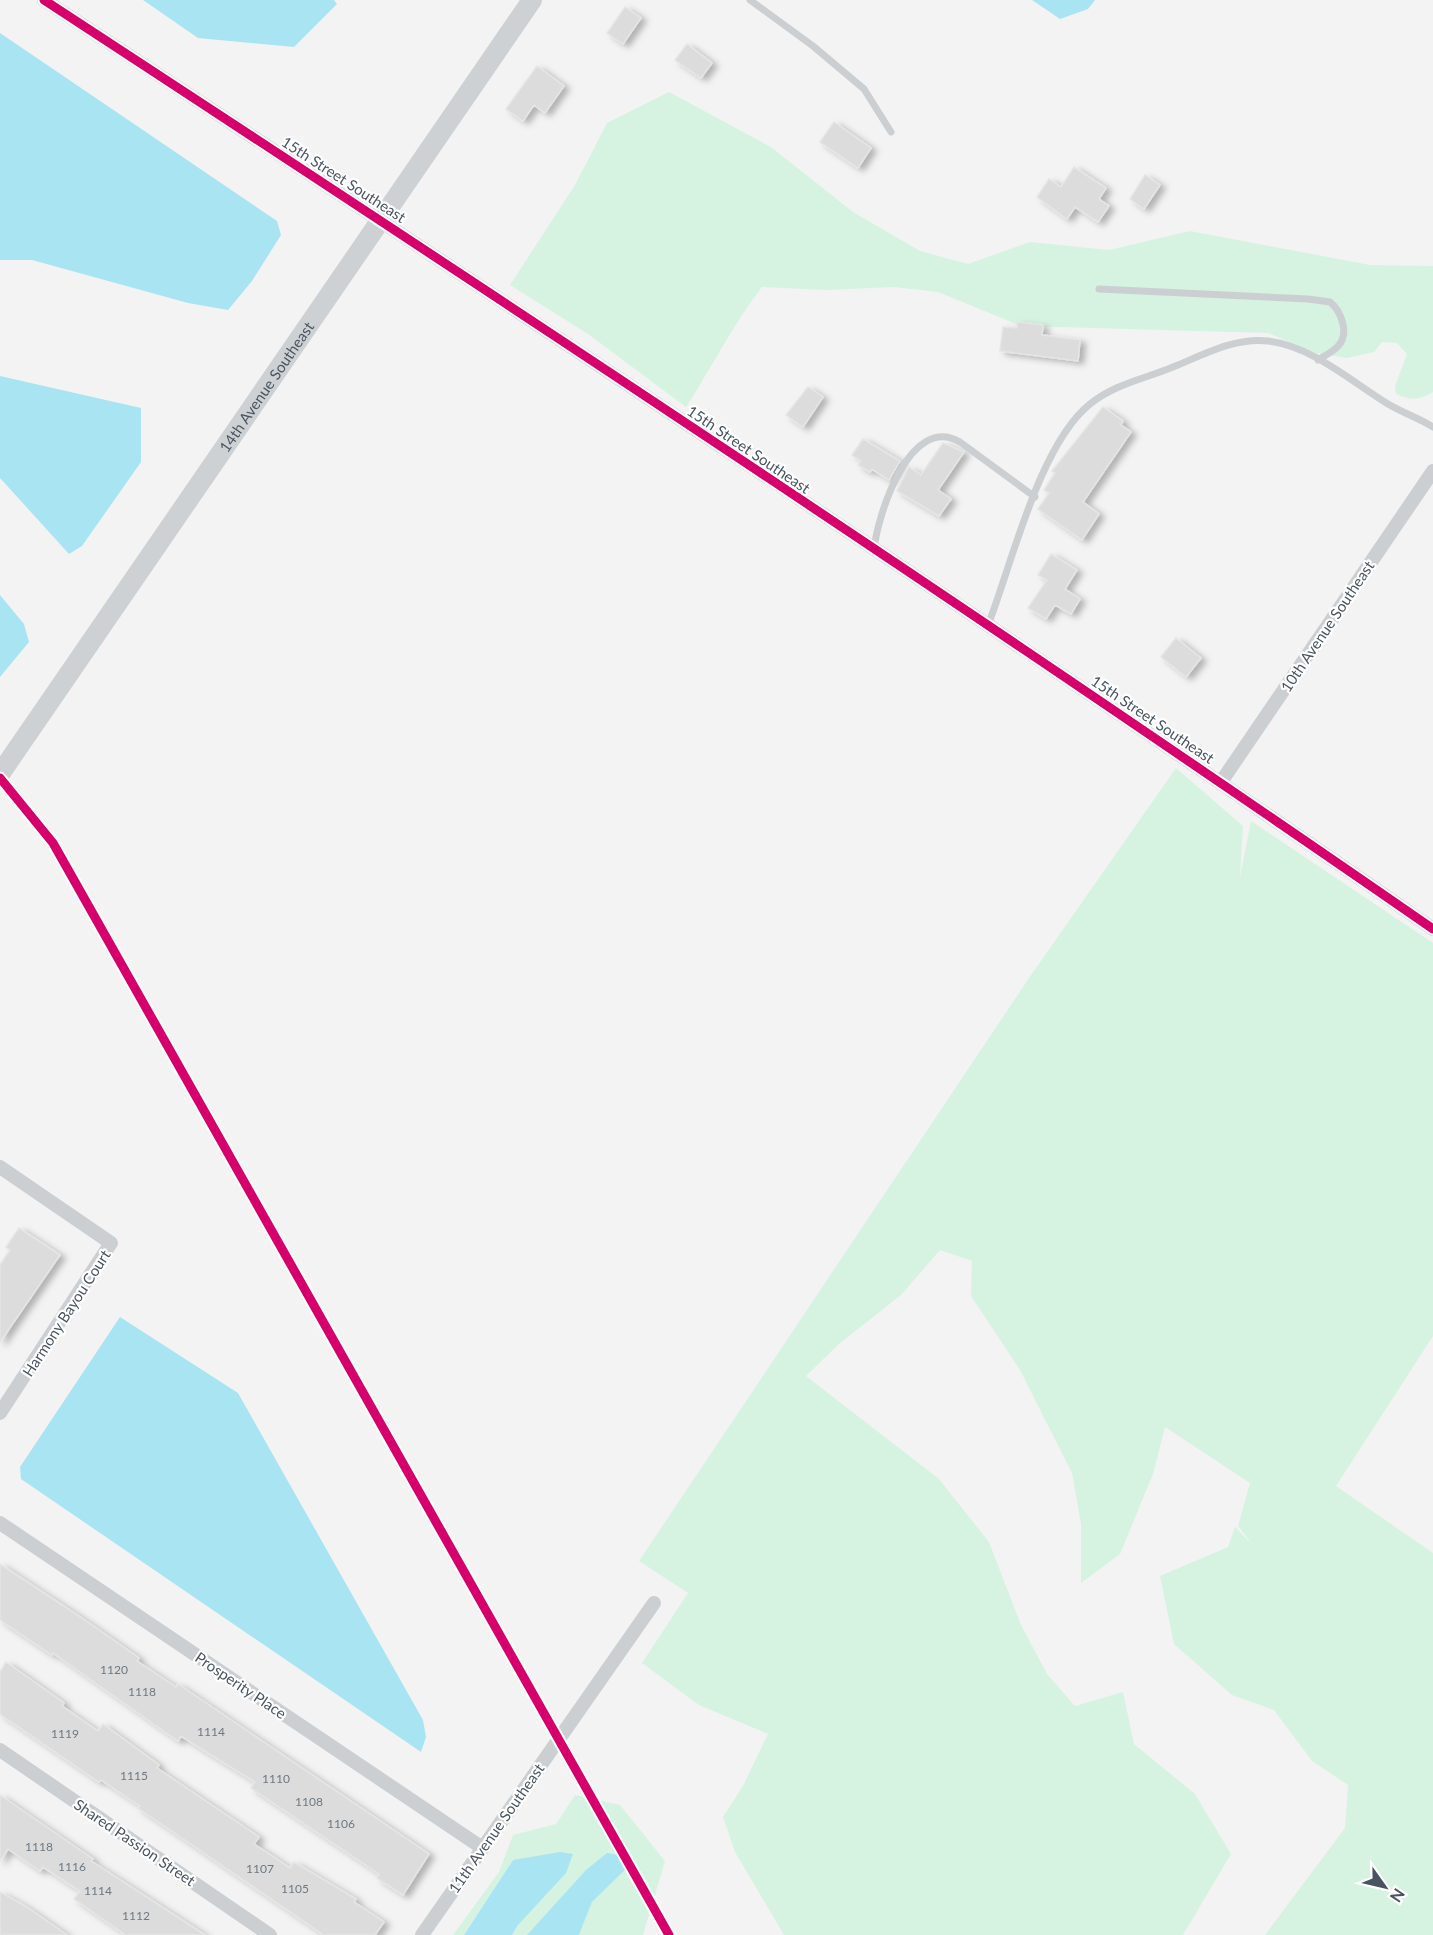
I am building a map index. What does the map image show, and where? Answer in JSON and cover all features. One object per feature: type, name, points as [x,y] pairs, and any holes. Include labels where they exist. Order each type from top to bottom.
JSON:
[{"type":"street","name":"15th Street Southeast","points":[[44,0],[381,221],[1221,782],[1433,929]]},
{"type":"street","name":"14th Avenue Southeast","points":[[0,774],[532,0]]},
{"type":"street","name":"10th Avenue Southeast","points":[[1221,782],[1433,471]]},
{"type":"street","name":"Harmony Bayou Court","points":[[0,1167],[111,1244],[0,1413]]},
{"type":"street","name":"Prosperity Place","points":[[0,1523],[481,1848]]},
{"type":"street","name":"11th Avenue Southeast","points":[[422,1935],[654,1603]]},
{"type":"street","name":"Shared Passion Street","points":[[0,1750],[270,1935]]},
{"type":"lane","points":[[750,0],[813,46],[864,89],[891,132]]},
{"type":"lane","points":[[1099,289],[1308,298],[1330,302],[1342,318],[1343,335],[1337,348],[1318,360]]},
{"type":"lane","points":[[988,627],[1035,497],[1067,428],[1089,404],[1116,387],[1242,342],[1269,341],[1302,350],[1391,405],[1433,427]]},
{"type":"lane","points":[[874,550],[884,502],[910,455],[929,440],[940,435],[960,442],[1035,497]]},
{"type":"green space","points":[[669,92],[771,147],[853,212],[920,251],[968,264],[1030,242],[1109,250],[1190,231],[1370,265],[1433,266],[1433,392],[1415,399],[1396,394],[1395,386],[1407,354],[1397,343],[1382,342],[1374,352],[1347,358],[1315,353],[1268,333],[1021,326],[938,292],[894,287],[826,290],[762,287],[732,331],[686,407],[588,334],[510,285],[575,185],[607,123]]},
{"type":"green space","points":[[1176,768],[1243,826],[1240,877],[1251,821],[1433,943],[1433,1336],[1336,1486],[1433,1553],[1433,1935],[1265,1935],[1345,1828],[1348,1785],[1312,1761],[1274,1710],[1232,1695],[1174,1644],[1160,1576],[1228,1547],[1235,1527],[1252,1544],[1238,1526],[1250,1483],[1165,1427],[1153,1474],[1120,1554],[1081,1583],[1081,1524],[1072,1473],[1020,1370],[971,1296],[972,1261],[940,1250],[901,1295],[840,1343],[806,1376],[939,1479],[989,1542],[1021,1625],[1047,1674],[1075,1706],[1123,1692],[1134,1744],[1195,1794],[1231,1854],[1183,1935],[784,1935],[735,1852],[723,1817],[743,1786],[768,1734],[699,1705],[642,1663],[688,1593],[639,1561],[1029,978]]},
{"type":"green space","points":[[575,1795],[620,1805],[665,1861],[643,1935],[579,1935],[592,1902],[627,1868],[527,1935],[512,1935],[518,1925],[513,1860],[464,1935],[453,1935],[499,1872],[513,1835],[556,1824]]},
{"type":"water","points":[[143,0],[334,0],[337,4],[294,47],[198,38]]},
{"type":"water","points":[[1032,0],[1095,0],[1088,9],[1060,19]]},
{"type":"water","points":[[0,33],[277,221],[281,235],[252,281],[228,310],[188,303],[32,260],[0,260]]},
{"type":"water","points":[[0,376],[141,408],[141,462],[82,546],[69,554],[0,478]]},
{"type":"water","points":[[0,595],[24,624],[29,642],[0,677]]},
{"type":"water","points":[[120,1317],[238,1393],[423,1720],[426,1737],[421,1752],[21,1479],[20,1467]]},
{"type":"water","points":[[560,1852],[573,1854],[566,1873],[518,1925],[512,1935],[464,1935],[513,1860]]},
{"type":"water","points":[[607,1853],[619,1855],[627,1868],[592,1902],[579,1935],[527,1935],[586,1870]]},
{"type":"building","points":[[625,7],[641,18],[623,44],[607,33]]},
{"type":"building","points":[[687,44],[712,63],[701,78],[675,60]]},
{"type":"building","points":[[537,66],[564,86],[545,113],[534,105],[523,121],[506,109]]},
{"type":"building","points":[[834,122],[871,148],[858,168],[820,142]]},
{"type":"building","points":[[1074,167],[1106,188],[1099,199],[1109,206],[1098,222],[1075,207],[1067,219],[1037,197],[1049,179],[1061,187]]},
{"type":"building","points":[[1145,175],[1160,185],[1144,209],[1130,199]]},
{"type":"building","points":[[1017,322],[1043,325],[1042,335],[1080,340],[1078,361],[1000,351],[1003,327],[1017,328]]},
{"type":"building","points":[[808,387],[823,397],[803,427],[786,415]]},
{"type":"building","points":[[1103,407],[1123,421],[1121,425],[1131,432],[1083,502],[1099,514],[1082,540],[1038,509],[1049,493],[1044,490],[1055,473],[1052,471]]},
{"type":"building","points":[[863,439],[900,461],[889,480],[872,469],[870,472],[858,465],[861,461],[852,455]]},
{"type":"building","points":[[943,443],[964,452],[938,490],[951,499],[939,516],[897,491],[909,467],[921,475]]},
{"type":"building","points":[[1051,554],[1077,570],[1065,589],[1080,599],[1071,614],[1055,605],[1046,619],[1028,608],[1047,580],[1038,575]]},
{"type":"building","points":[[1176,638],[1201,658],[1186,677],[1161,657]]},
{"type":"building","points":[[19,1228],[60,1255],[0,1342],[0,1265],[10,1250],[6,1247]]},
{"type":"building","points":[[0,1564],[139,1658],[137,1661],[176,1687],[178,1684],[429,1854],[403,1895],[377,1878],[379,1874],[251,1788],[255,1782],[181,1736],[178,1741],[53,1653],[52,1655],[0,1620]]},
{"type":"building","points":[[6,1662],[64,1703],[62,1706],[98,1731],[103,1724],[159,1765],[157,1768],[259,1837],[254,1844],[290,1868],[294,1862],[356,1899],[354,1902],[384,1922],[375,1935],[324,1935],[138,1808],[140,1806],[101,1780],[99,1782],[0,1714],[0,1672]]},
{"type":"building","points":[[0,1795],[93,1859],[91,1861],[205,1935],[126,1935],[74,1899],[80,1891],[43,1867],[40,1871],[8,1849],[0,1861]]},
{"type":"building","points":[[0,1892],[25,1906],[67,1935],[0,1935]]},
{"type":"cycle path","points":[[44,0],[742,460],[1433,929]]},
{"type":"cycle path","points":[[0,778],[53,843],[669,1935]]}]
